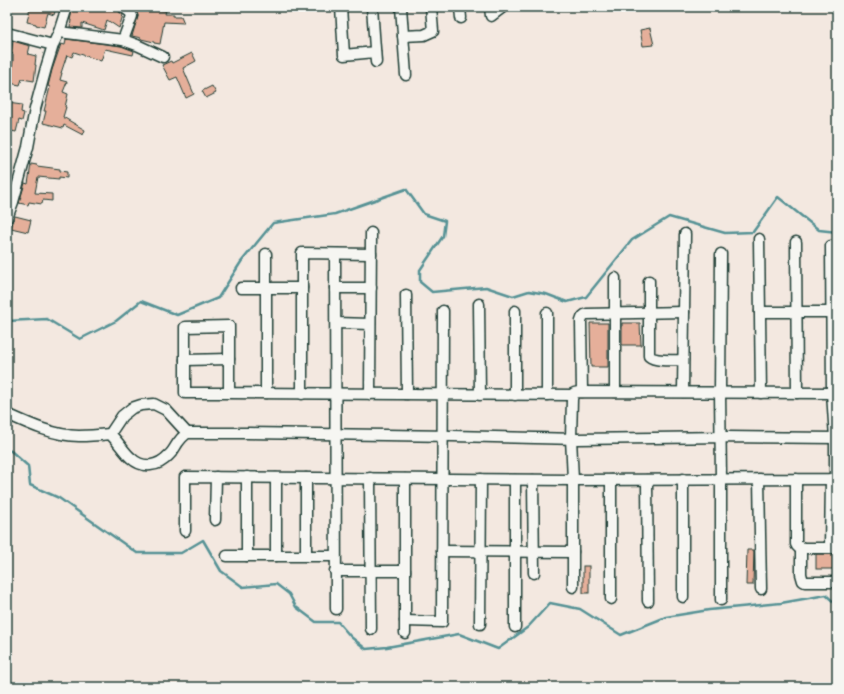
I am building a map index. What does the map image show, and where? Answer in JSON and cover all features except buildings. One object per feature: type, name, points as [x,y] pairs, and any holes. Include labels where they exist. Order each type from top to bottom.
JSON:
[{"type":"street","points":[[7,218],[10,213],[28,147],[34,109],[53,45],[67,7]]},
{"type":"street","points":[[123,7],[130,12],[132,16],[123,40]]},
{"type":"street","points":[[341,7],[344,55],[376,57],[372,7]]},
{"type":"street","points":[[401,7],[406,75]]},
{"type":"street","points":[[403,36],[424,35],[432,31],[431,7]]},
{"type":"street","points":[[460,7],[461,18]]},
{"type":"street","points":[[490,7],[491,16],[503,7]]},
{"type":"street","points":[[59,32],[123,40],[163,57]]},
{"type":"street","points":[[7,33],[53,45]]},
{"type":"street","points":[[370,394],[371,232]]},
{"type":"street","points":[[683,392],[684,234]]},
{"type":"street","points":[[759,239],[761,392]]},
{"type":"street","points":[[796,242],[797,393]]},
{"type":"street","points":[[796,479],[796,546],[801,548],[834,548],[834,479],[836,438],[834,261],[831,246]]},
{"type":"street","points":[[302,394],[302,253],[371,254]]},
{"type":"street","points":[[266,254],[266,394]]},
{"type":"street","points":[[335,254],[336,609]]},
{"type":"street","points":[[721,254],[721,600]]},
{"type":"street","points":[[615,278],[615,392]]},
{"type":"street","points":[[649,281],[649,356],[655,360],[683,360]]},
{"type":"street","points":[[241,288],[302,288]]},
{"type":"street","points":[[336,288],[370,288]]},
{"type":"street","points":[[406,295],[407,394]]},
{"type":"street","points":[[479,304],[480,394]]},
{"type":"street","points":[[405,621],[442,622],[443,311]]},
{"type":"street","points":[[515,311],[515,395]]},
{"type":"street","points":[[573,587],[573,480],[571,438],[577,394],[582,317],[587,314],[684,312]]},
{"type":"street","points":[[760,312],[834,312]]},
{"type":"street","points":[[547,313],[547,395]]},
{"type":"street","points":[[336,323],[370,324]]},
{"type":"street","points":[[229,393],[229,326],[185,328],[185,393],[547,395],[615,392],[835,393]]},
{"type":"street","points":[[185,360],[229,359]]},
{"type":"street","points":[[110,434],[122,416],[132,408],[141,404],[154,404],[166,410],[187,433]]},
{"type":"street","points":[[7,414],[28,424],[64,434],[79,436],[110,434],[116,439],[124,452],[137,463],[151,466],[162,462],[187,433],[571,438],[836,438]]},
{"type":"street","points":[[185,531],[185,477],[514,480],[834,479]]},
{"type":"street","points":[[215,520],[216,477]]},
{"type":"street","points":[[246,477],[247,556]]},
{"type":"street","points":[[276,478],[276,556]]},
{"type":"street","points":[[306,478],[306,556]]},
{"type":"street","points":[[370,478],[371,629]]},
{"type":"street","points":[[405,479],[405,633]]},
{"type":"street","points":[[480,624],[481,479]]},
{"type":"street","points":[[683,479],[683,596]]},
{"type":"street","points":[[759,479],[761,590]]},
{"type":"street","points":[[514,480],[515,628]]},
{"type":"street","points":[[533,480],[534,573]]},
{"type":"street","points":[[611,480],[611,599]]},
{"type":"street","points":[[647,480],[648,601]]},
{"type":"street","points":[[801,548],[801,574],[803,581],[837,582]]},
{"type":"street","points":[[442,551],[573,552]]},
{"type":"street","points":[[227,556],[335,556]]},
{"type":"street","points":[[336,571],[405,571]]},
{"type":"waterway","points":[[7,321],[47,319],[80,339],[116,321],[141,301],[177,315],[218,298],[241,262],[273,223],[335,214],[406,189],[424,214],[445,221],[443,236],[420,270],[420,282],[432,292],[486,287],[513,296],[529,291],[546,294],[567,302],[586,297],[632,240],[669,217],[725,233],[753,232],[778,197],[819,230],[837,232]]},
{"type":"waterway","points":[[7,450],[11,451],[28,466],[30,485],[59,498],[137,553],[181,553],[203,540],[221,571],[243,587],[276,584],[289,594],[296,607],[316,622],[338,622],[351,637],[366,649],[387,647],[459,634],[498,649],[528,627],[550,603],[580,609],[621,635],[666,617],[709,610],[781,603],[826,595],[837,605]]}]
